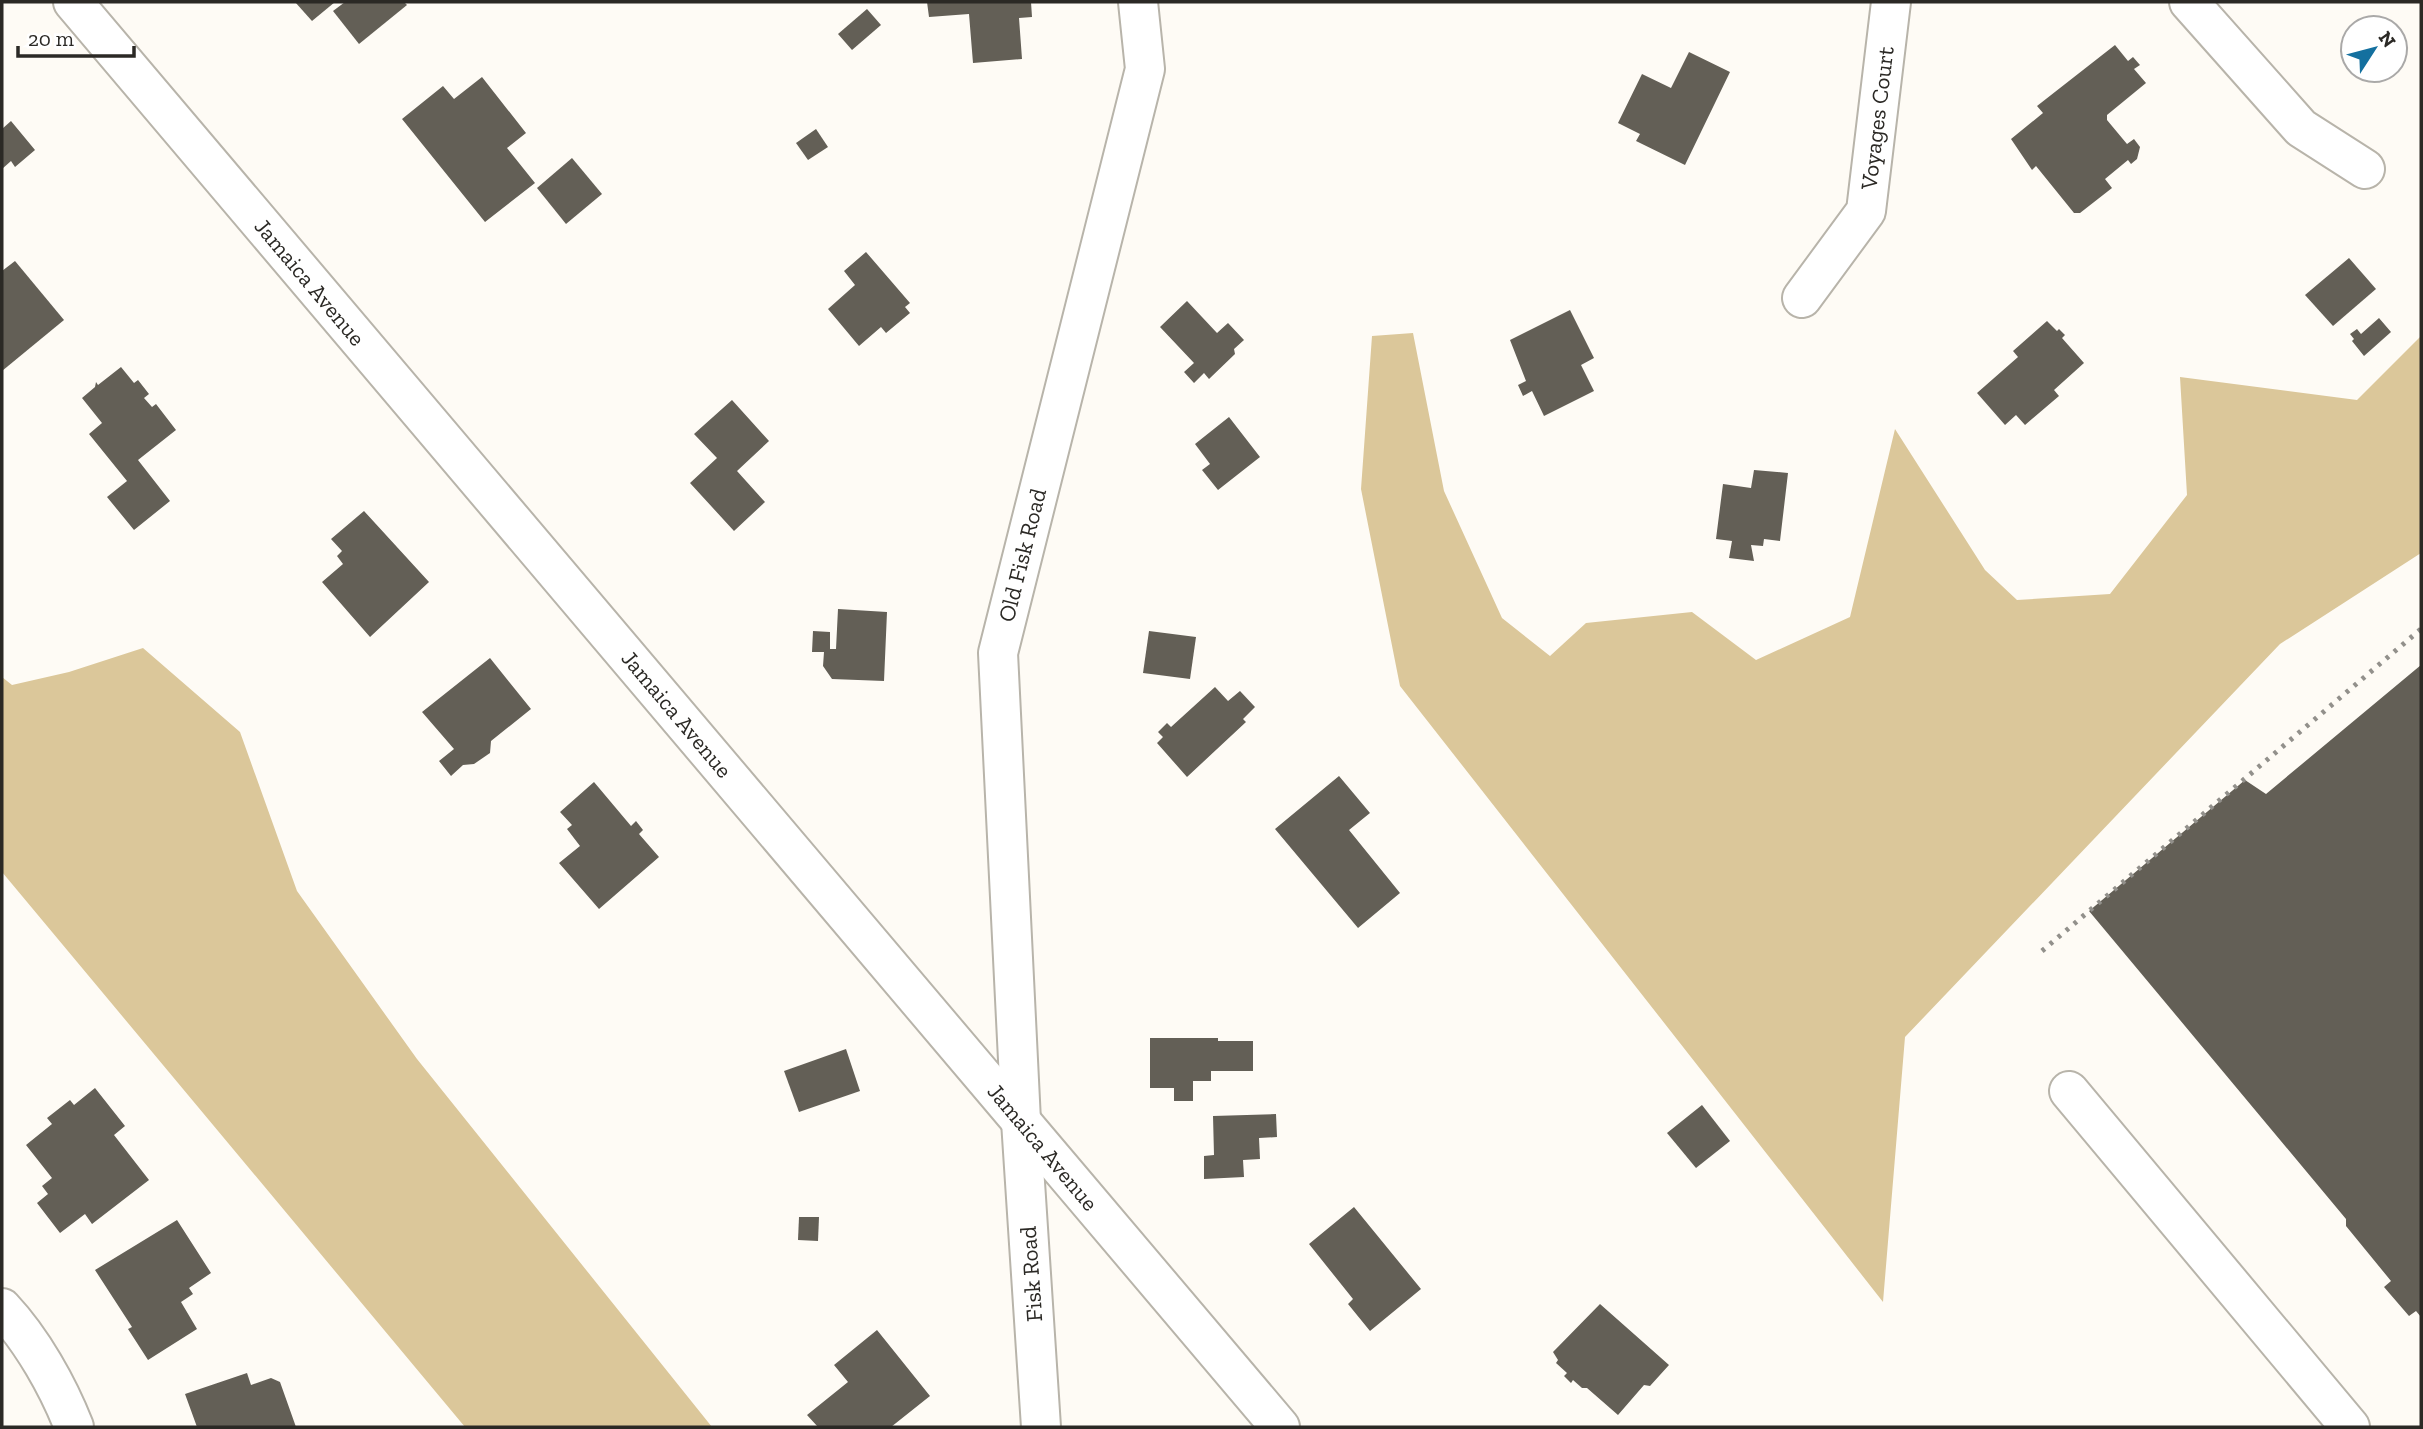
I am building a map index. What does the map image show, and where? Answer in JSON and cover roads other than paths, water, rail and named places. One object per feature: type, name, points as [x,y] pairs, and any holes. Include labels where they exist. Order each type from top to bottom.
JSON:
[{"type":"street","name":"Jamaica Avenue","points":[[73,2],[1280,1427]]},
{"type":"street","name":"Old Fisk Road","points":[[1021,1121],[998,653],[1145,69],[1138,2]]},
{"type":"street","name":"Voyages Court","points":[[1802,298],[1866,211],[1891,2]]},
{"type":"street","points":[[2189,2],[2301,128],[2365,169]]},
{"type":"street","points":[[2069,1091],[2350,1427]]},
{"type":"street","name":"Fisk Road","points":[[1021,1121],[1041,1427]]},
{"type":"street","points":[[2,1308],[17,1324],[65,1404],[74,1427]]},
{"type":"railway","points":[[2042,951],[2421,629]]}]
